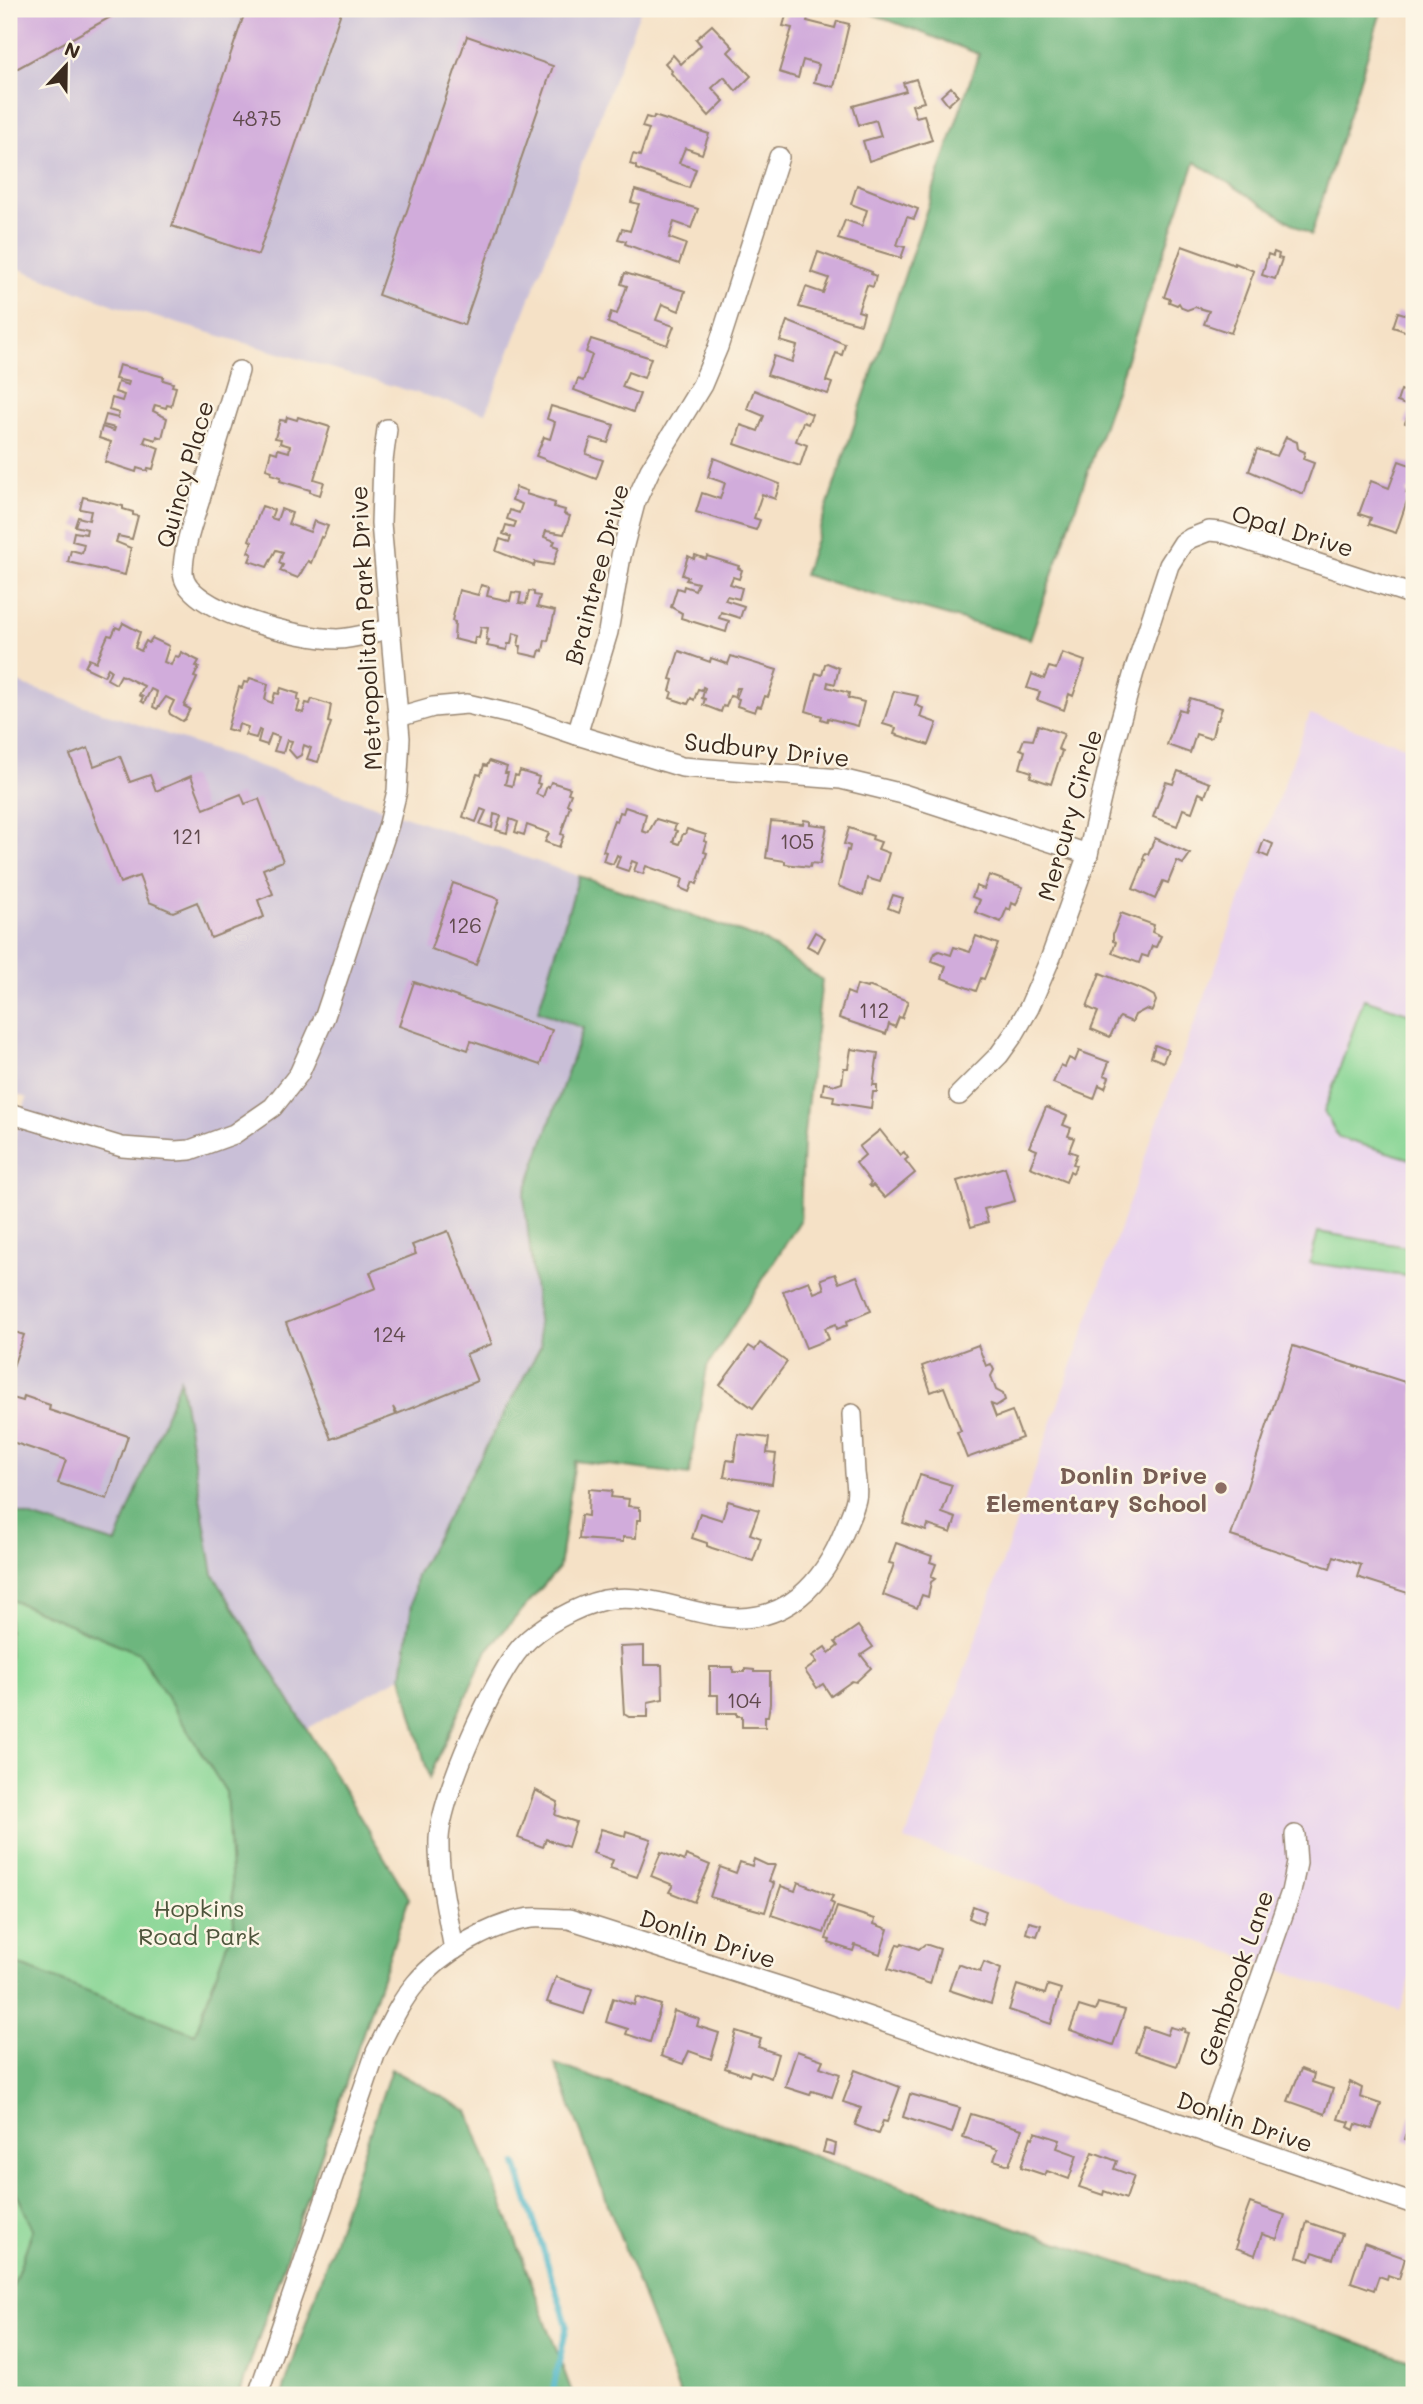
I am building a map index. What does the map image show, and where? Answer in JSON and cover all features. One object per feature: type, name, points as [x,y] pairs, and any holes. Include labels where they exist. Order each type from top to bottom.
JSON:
[{"type":"street","name":"Braintree Drive","points":[[577,735],[608,632],[621,556],[635,503],[650,470],[702,385],[718,347],[779,157]]},
{"type":"street","name":"Quincy Place","points":[[239,371],[187,542],[183,573],[185,583],[199,597],[224,611],[267,628],[317,638],[340,639],[389,629]]},
{"type":"street","name":"Metropolitan Park Drive","points":[[9,1114],[122,1147],[190,1150],[234,1134],[272,1107],[299,1074],[326,1016],[389,824],[397,791],[400,738],[381,523],[387,429]]},
{"type":"street","name":"Opal Drive","points":[[1169,565],[1183,543],[1209,531],[1221,532],[1414,595]]},
{"type":"street","name":"Mercury Circle","points":[[960,1095],[999,1055],[1014,1034],[1029,1008],[1051,957],[1088,854],[1134,672],[1169,565]]},
{"type":"street","name":"Sudbury Drive","points":[[398,717],[433,707],[467,705],[524,717],[682,767],[841,779],[903,794],[1088,854]]},
{"type":"street","points":[[454,1950],[440,1869],[439,1837],[450,1789],[496,1684],[522,1645],[558,1618],[602,1601],[623,1598],[661,1601],[721,1617],[742,1619],[764,1616],[786,1607],[804,1593],[836,1552],[857,1498],[852,1414]]},
{"type":"street","name":"Gembrook Lane","points":[[1206,2133],[1291,1892],[1297,1863],[1295,1835]]},
{"type":"street","name":"Donlin Drive","points":[[258,2395],[376,2052],[401,2005],[416,1983],[454,1950],[485,1932],[531,1918],[569,1919],[788,1989],[1414,2204]]},
{"type":"shaded area","points":[[9,9],[641,9],[486,413],[117,306],[9,265]]},
{"type":"shaded area","points":[[9,680],[579,876],[538,1010],[583,1028],[524,1196],[541,1345],[416,1575],[402,1676],[306,1729],[213,1574],[180,1381],[116,1544],[9,1510],[9,1153],[27,1098],[9,1092]]},
{"type":"shaded area","name":"Donlin Drive Elementary School","points":[[1310,714],[1414,749],[1414,1967],[1400,2011],[905,1840],[1152,1137]]},
{"type":"green space","points":[[859,9],[1382,9],[1311,235],[1195,162],[1030,639],[804,575],[979,54]]},
{"type":"green space","points":[[579,876],[763,940],[822,980],[803,1142],[800,1221],[707,1367],[689,1475],[575,1461],[559,1568],[487,1650],[429,1778],[402,1676],[416,1575],[541,1346],[524,1196],[583,1028],[538,1011]]},
{"type":"green space","points":[[1364,999],[1414,1015],[1414,1160],[1339,1138],[1324,1112]]},
{"type":"green space","points":[[1318,1232],[1414,1248],[1414,1277],[1310,1263]]},
{"type":"green space","name":"Hopkins Road Park","points":[[180,1379],[213,1574],[409,1898],[239,2395],[9,2395],[9,2297],[33,2229],[9,2176],[9,1961],[195,2034],[234,1923],[226,1792],[139,1653],[9,1599],[9,1510],[116,1543]]},
{"type":"green space","name":"Hopkins Road Park","points":[[9,1510],[409,1898],[239,2395],[9,2395]]},
{"type":"green space","points":[[555,2064],[1036,2235],[1414,2361],[1414,2395],[680,2395]]},
{"type":"green space","points":[[391,2069],[468,2111],[573,2395],[282,2395]]},
{"type":"building","points":[[9,9],[125,9],[9,73]]},
{"type":"building","points":[[246,9],[342,9],[258,255],[172,226]]},
{"type":"building","points":[[788,9],[809,14],[807,21],[835,28],[837,21],[849,24],[834,87],[814,82],[819,65],[803,60],[798,78],[779,72],[792,28],[783,26]]},
{"type":"building","points":[[712,25],[733,47],[728,52],[751,76],[736,91],[724,77],[712,88],[724,101],[709,116],[665,63],[673,55],[681,64],[701,45],[696,39]]},
{"type":"building","points":[[467,36],[553,66],[464,325],[378,295]]},
{"type":"building","points":[[916,79],[924,102],[912,105],[916,117],[924,115],[932,140],[869,161],[863,141],[881,136],[876,120],[859,125],[853,106],[906,91],[903,83]]},
{"type":"building","points":[[951,87],[958,96],[948,105],[941,96]]},
{"type":"building","points":[[654,116],[709,134],[702,154],[685,148],[679,163],[696,169],[689,188],[636,169],[636,166],[630,164],[633,154],[640,156],[649,129],[642,127],[646,117],[653,119]]},
{"type":"building","points":[[1412,153],[1414,154],[1414,168],[1408,166]]},
{"type":"building","points":[[857,185],[918,209],[914,219],[907,217],[897,245],[905,247],[901,258],[838,239],[845,220],[862,226],[867,210],[851,204]]},
{"type":"building","points":[[635,190],[698,209],[691,228],[674,222],[669,238],[686,244],[679,264],[618,239],[622,229],[630,231],[639,204],[631,202]]},
{"type":"building","points":[[1182,246],[1254,271],[1231,333],[1204,324],[1209,311],[1195,307],[1187,310],[1179,303],[1177,305],[1169,302],[1170,299],[1164,297]]},
{"type":"building","points":[[818,252],[872,272],[871,274],[876,276],[873,287],[867,285],[858,311],[864,313],[861,324],[799,307],[806,287],[823,293],[829,278],[811,272]]},
{"type":"building","points":[[1274,252],[1282,259],[1275,279],[1262,275],[1268,254],[1273,256]]},
{"type":"building","points":[[625,273],[685,291],[679,311],[662,304],[656,320],[674,326],[667,345],[608,323],[611,312],[617,314],[627,286],[621,284]]},
{"type":"building","points":[[1398,312],[1414,317],[1414,334],[1393,327]]},
{"type":"building","points":[[787,321],[845,344],[842,355],[836,353],[826,381],[832,383],[828,394],[767,375],[774,356],[792,362],[797,346],[780,341]]},
{"type":"building","points":[[591,339],[651,358],[644,378],[628,372],[622,387],[640,394],[633,412],[574,390],[578,379],[583,381],[592,355],[586,352]]},
{"type":"building","points":[[119,365],[164,377],[163,380],[176,387],[171,406],[167,405],[166,408],[155,405],[153,411],[167,418],[162,438],[157,436],[156,440],[146,437],[144,442],[159,448],[153,469],[148,468],[147,471],[137,468],[136,472],[105,462],[111,442],[99,438],[102,427],[114,431],[115,428],[103,425],[106,415],[118,418],[119,413],[109,410],[112,398],[122,401],[124,395],[115,392],[118,382],[128,385],[129,382],[115,379]]},
{"type":"building","points":[[754,390],[812,414],[808,424],[803,422],[796,441],[807,445],[800,466],[735,444],[741,425],[758,431],[764,416],[747,409]]},
{"type":"building","points":[[1401,390],[1414,394],[1414,426],[1405,423],[1411,407],[1397,402]]},
{"type":"building","points":[[551,406],[614,425],[608,443],[591,438],[586,454],[603,460],[596,479],[536,456],[544,437],[550,439],[555,422],[547,419]]},
{"type":"building","points":[[287,417],[297,420],[298,417],[330,427],[314,479],[324,482],[320,495],[280,481],[281,477],[266,469],[271,451],[277,453],[278,449],[289,452],[290,446],[275,438],[280,420],[286,421]]},
{"type":"building","points":[[1286,437],[1297,442],[1298,449],[1305,452],[1303,459],[1314,463],[1303,494],[1249,471],[1257,449],[1277,456]]},
{"type":"building","points":[[714,458],[780,484],[775,499],[762,494],[754,518],[760,520],[756,530],[696,512],[702,493],[720,499],[725,483],[708,477]]},
{"type":"building","points":[[1412,460],[1414,483],[1411,491],[1407,490],[1409,495],[1396,533],[1369,524],[1371,518],[1359,514],[1371,481],[1389,488],[1399,461],[1410,465]]},
{"type":"building","points":[[516,487],[527,491],[526,494],[555,503],[554,507],[565,510],[564,514],[570,516],[564,534],[546,531],[544,537],[555,541],[553,545],[559,547],[553,565],[535,562],[534,566],[496,551],[500,539],[509,542],[511,537],[503,534],[506,525],[514,527],[516,522],[507,519],[510,510],[519,513],[522,504],[512,500]]},
{"type":"building","points":[[83,497],[123,506],[123,509],[138,516],[132,539],[118,536],[116,542],[131,548],[125,575],[68,562],[71,550],[82,553],[84,544],[72,541],[74,532],[86,534],[87,529],[75,526],[78,517],[89,520],[91,511],[80,509]]},
{"type":"building","points":[[262,506],[274,510],[271,518],[277,520],[281,509],[292,513],[288,524],[310,532],[314,521],[328,526],[311,563],[308,561],[298,578],[280,571],[283,565],[279,563],[283,552],[276,550],[267,567],[249,561],[252,554],[248,552],[252,542],[249,540]]},
{"type":"building","points":[[695,555],[739,566],[742,570],[739,579],[733,577],[730,584],[742,588],[739,599],[727,596],[725,600],[744,606],[740,618],[721,612],[719,618],[729,621],[726,632],[681,618],[682,613],[671,607],[677,588],[683,590],[684,586],[695,590],[698,583],[686,580],[688,577],[682,575],[688,556],[694,559]]},
{"type":"building","points":[[481,585],[489,587],[487,596],[510,601],[512,592],[521,593],[519,603],[526,604],[529,591],[534,592],[534,595],[540,596],[537,607],[555,611],[548,641],[545,640],[543,651],[540,650],[538,657],[520,653],[520,635],[513,633],[507,650],[487,646],[488,628],[481,627],[479,638],[475,637],[474,644],[454,639],[455,622],[452,621],[459,590],[478,595]]},
{"type":"building","points":[[123,623],[140,632],[135,648],[141,651],[146,641],[149,643],[152,638],[169,646],[164,662],[171,665],[175,656],[179,657],[181,652],[199,661],[194,677],[197,678],[184,706],[190,709],[182,721],[170,714],[174,701],[166,697],[157,709],[153,707],[157,692],[151,689],[144,703],[141,701],[143,697],[139,695],[144,686],[121,675],[116,684],[107,679],[111,670],[108,668],[104,676],[85,667],[89,659],[96,662],[108,635],[112,636],[116,627],[120,629]]},
{"type":"building","points":[[679,651],[710,662],[711,658],[728,664],[731,656],[777,670],[768,697],[765,696],[761,707],[757,706],[755,712],[737,706],[739,699],[736,698],[740,688],[737,688],[734,697],[730,696],[721,712],[703,705],[703,687],[702,690],[698,689],[694,700],[691,698],[688,704],[670,698],[673,680],[670,679]]},
{"type":"building","points":[[1062,653],[1085,661],[1073,696],[1069,694],[1064,710],[1037,700],[1040,692],[1027,688],[1032,674],[1044,679],[1049,667],[1056,669]]},
{"type":"building","points":[[827,663],[839,668],[835,684],[828,682],[827,687],[849,693],[848,698],[864,702],[858,726],[828,718],[827,721],[821,719],[822,716],[806,711],[816,673],[822,675]]},
{"type":"building","points":[[250,678],[268,684],[265,700],[272,703],[275,693],[279,694],[281,688],[299,694],[297,711],[303,713],[306,703],[310,704],[312,699],[331,705],[328,722],[331,723],[318,762],[307,759],[311,748],[304,745],[301,755],[296,758],[289,750],[292,741],[287,740],[283,753],[274,751],[279,737],[271,734],[267,745],[258,742],[259,730],[256,738],[245,735],[248,727],[239,724],[237,732],[227,729],[239,687],[242,688],[244,682],[248,683]]},
{"type":"building","points":[[894,691],[918,696],[915,705],[923,708],[920,717],[937,723],[929,745],[894,734],[896,728],[883,724]]},
{"type":"building","points":[[1190,698],[1222,708],[1212,737],[1196,734],[1190,753],[1167,745],[1179,709],[1185,711]]},
{"type":"building","points":[[1038,725],[1064,734],[1058,749],[1062,751],[1051,784],[1030,777],[1032,772],[1020,768],[1025,751],[1020,749],[1024,739],[1033,740]]},
{"type":"building","points":[[88,748],[94,766],[120,756],[130,782],[150,775],[156,791],[191,776],[204,809],[241,794],[245,804],[259,799],[283,861],[263,869],[273,894],[258,900],[264,917],[211,938],[197,902],[173,912],[149,902],[139,876],[120,883],[70,755]]},
{"type":"building","points":[[489,761],[507,767],[505,784],[512,786],[515,775],[518,776],[520,771],[539,777],[537,783],[540,784],[536,794],[543,797],[551,782],[570,788],[567,804],[570,806],[559,847],[545,842],[549,833],[527,825],[524,835],[515,832],[518,822],[510,819],[507,833],[496,830],[501,816],[494,814],[492,828],[480,824],[486,811],[481,809],[476,822],[463,817],[477,774],[481,775],[484,765],[487,766]]},
{"type":"building","points":[[1178,771],[1210,783],[1205,796],[1199,793],[1192,812],[1183,809],[1177,826],[1153,817],[1166,782],[1173,784]]},
{"type":"building","points":[[625,807],[646,814],[642,831],[648,833],[656,819],[676,825],[673,842],[679,844],[687,829],[706,835],[704,852],[707,853],[697,884],[693,882],[689,892],[680,888],[683,879],[646,866],[643,874],[634,871],[637,863],[632,861],[628,871],[616,867],[620,857],[617,855],[613,864],[603,861],[606,852],[603,851],[614,820],[617,821]]},
{"type":"building","points":[[804,820],[810,821],[810,824],[827,826],[820,864],[811,863],[810,867],[766,858],[771,821],[803,824]]},
{"type":"building","points":[[849,828],[873,836],[872,839],[881,842],[878,849],[889,853],[880,882],[867,878],[863,896],[838,886],[850,846],[844,844]]},
{"type":"building","points":[[1155,838],[1190,854],[1183,864],[1177,861],[1168,883],[1163,881],[1155,899],[1133,889],[1145,860],[1145,853],[1148,854]]},
{"type":"building","points":[[1264,840],[1273,844],[1268,857],[1259,853]]},
{"type":"building","points":[[989,875],[1023,887],[1016,905],[1012,903],[1010,910],[1007,908],[1001,922],[975,912],[980,900],[972,897],[976,886],[984,889]]},
{"type":"building","points":[[453,883],[499,899],[476,965],[431,949]]},
{"type":"building","points":[[893,895],[903,898],[898,912],[888,908]]},
{"type":"building","points":[[1121,913],[1154,925],[1152,932],[1161,936],[1156,947],[1152,946],[1148,957],[1142,955],[1139,963],[1112,953],[1116,942],[1113,941],[1113,934]]},
{"type":"building","points":[[815,932],[825,938],[818,952],[807,946]]},
{"type":"building","points":[[976,936],[998,944],[984,979],[981,978],[976,991],[942,978],[946,966],[932,961],[935,953],[939,951],[951,955],[954,947],[970,952]]},
{"type":"building","points":[[1100,973],[1145,991],[1154,996],[1156,1001],[1152,1011],[1146,1009],[1135,1015],[1132,1022],[1120,1017],[1110,1037],[1091,1029],[1098,1012],[1087,1007]]},
{"type":"building","points":[[414,982],[552,1030],[540,1065],[471,1041],[468,1050],[399,1026]]},
{"type":"building","points":[[857,985],[868,986],[908,1001],[902,1018],[899,1017],[895,1027],[889,1024],[886,1034],[839,1018],[847,992],[854,995]]},
{"type":"building","points":[[1155,1045],[1168,1050],[1163,1062],[1151,1057]]},
{"type":"building","points":[[851,1049],[878,1053],[873,1085],[877,1085],[877,1092],[873,1092],[871,1108],[833,1102],[834,1096],[822,1094],[824,1083],[842,1083]]},
{"type":"building","points":[[1079,1051],[1109,1062],[1104,1075],[1109,1077],[1105,1088],[1099,1085],[1094,1099],[1053,1083],[1061,1065],[1065,1067],[1069,1058],[1075,1061]]},
{"type":"building","points":[[1046,1107],[1067,1116],[1063,1125],[1071,1128],[1068,1136],[1074,1138],[1069,1151],[1077,1154],[1073,1164],[1076,1165],[1073,1173],[1070,1171],[1066,1182],[1030,1167],[1037,1150],[1029,1147]]},
{"type":"building","points":[[880,1130],[900,1155],[904,1152],[908,1158],[905,1160],[915,1173],[885,1198],[873,1185],[869,1185],[871,1183],[856,1163],[865,1155],[859,1147]]},
{"type":"building","points":[[1005,1167],[1015,1201],[984,1209],[988,1222],[971,1227],[957,1181]]},
{"type":"building","points":[[448,1231],[492,1344],[466,1354],[477,1381],[397,1414],[393,1407],[396,1415],[331,1439],[286,1323],[376,1288],[370,1272],[416,1254],[412,1245]]},
{"type":"building","points":[[835,1274],[839,1283],[857,1276],[871,1311],[847,1321],[848,1325],[837,1329],[836,1324],[825,1328],[829,1339],[806,1348],[783,1291],[809,1281],[814,1293],[824,1289],[821,1279]]},
{"type":"building","points":[[9,1330],[24,1335],[9,1378]]},
{"type":"building","points":[[760,1343],[787,1362],[753,1408],[720,1385],[749,1346],[755,1350]]},
{"type":"building","points":[[978,1345],[986,1366],[991,1364],[994,1370],[991,1376],[996,1390],[1003,1394],[1005,1400],[996,1406],[991,1404],[996,1417],[1012,1411],[1022,1438],[967,1458],[957,1432],[961,1431],[944,1387],[931,1392],[922,1366]]},
{"type":"building","points":[[1293,1346],[1414,1385],[1414,1595],[1357,1577],[1361,1565],[1334,1556],[1330,1568],[1231,1536]]},
{"type":"building","points":[[24,1396],[50,1405],[49,1410],[128,1436],[107,1499],[58,1483],[66,1460],[9,1441],[9,1397],[23,1401]]},
{"type":"building","points":[[738,1434],[769,1438],[767,1453],[776,1454],[772,1484],[724,1477],[727,1460],[734,1461]]},
{"type":"building","points":[[920,1475],[952,1485],[942,1513],[956,1518],[951,1533],[928,1525],[926,1531],[903,1523]]},
{"type":"building","points":[[589,1489],[612,1491],[611,1497],[629,1499],[628,1506],[639,1507],[641,1520],[637,1520],[636,1538],[623,1537],[623,1542],[579,1539],[581,1515],[588,1516]]},
{"type":"building","points":[[728,1501],[759,1510],[750,1534],[761,1538],[753,1561],[712,1548],[707,1546],[707,1543],[692,1538],[700,1513],[722,1520]]},
{"type":"building","points":[[896,1543],[932,1556],[930,1562],[936,1564],[931,1577],[935,1579],[931,1582],[928,1597],[922,1595],[917,1608],[883,1595],[894,1564],[889,1563]]},
{"type":"building","points":[[858,1626],[873,1647],[861,1655],[871,1668],[856,1682],[852,1681],[831,1696],[823,1684],[817,1688],[805,1671],[817,1662],[812,1656],[825,1647],[829,1653],[838,1646],[835,1642]]},
{"type":"building","points":[[644,1646],[644,1665],[662,1665],[663,1699],[648,1702],[648,1717],[629,1717],[624,1714],[620,1647]]},
{"type":"building","points":[[710,1667],[733,1667],[733,1672],[745,1672],[745,1669],[770,1672],[770,1704],[768,1716],[765,1716],[765,1727],[742,1727],[742,1716],[737,1716],[737,1713],[718,1713],[718,1695],[710,1695]]},
{"type":"building","points":[[535,1790],[558,1802],[555,1815],[576,1822],[568,1847],[546,1839],[543,1847],[518,1838]]},
{"type":"building","points":[[601,1829],[625,1836],[626,1831],[651,1839],[637,1877],[610,1868],[613,1860],[593,1853]]},
{"type":"building","points":[[661,1852],[684,1861],[686,1855],[710,1865],[694,1902],[669,1892],[673,1885],[651,1876]]},
{"type":"building","points":[[754,1859],[767,1865],[775,1865],[769,1881],[774,1883],[765,1912],[710,1897],[720,1867],[736,1873],[740,1862],[752,1866]]},
{"type":"building","points":[[798,1882],[833,1896],[830,1902],[834,1904],[824,1933],[771,1915],[781,1886],[795,1891]]},
{"type":"building","points":[[973,1906],[986,1911],[982,1924],[969,1918]]},
{"type":"building","points":[[837,1907],[875,1919],[874,1924],[888,1929],[880,1954],[855,1945],[853,1951],[829,1943],[830,1940],[826,1939]]},
{"type":"building","points":[[1029,1922],[1041,1925],[1037,1936],[1026,1933]]},
{"type":"building","points":[[897,1944],[919,1949],[925,1944],[940,1949],[930,1984],[888,1969]]},
{"type":"building","points":[[984,1962],[1001,1969],[991,2004],[949,1990],[958,1964],[980,1972]]},
{"type":"building","points":[[556,1977],[592,1989],[584,2014],[547,2002]]},
{"type":"building","points":[[1017,1985],[1045,1994],[1048,1985],[1061,1989],[1051,2024],[1009,2010]]},
{"type":"building","points":[[636,1997],[661,2005],[650,2042],[626,2034],[628,2029],[606,2022],[613,1998],[634,2005]]},
{"type":"building","points":[[1098,2003],[1125,2010],[1113,2045],[1070,2030],[1079,2006],[1095,2011]]},
{"type":"building","points":[[674,2011],[699,2019],[697,2026],[719,2033],[711,2059],[689,2051],[683,2064],[661,2056]]},
{"type":"building","points":[[1144,2027],[1167,2035],[1170,2027],[1185,2029],[1184,2032],[1188,2033],[1177,2066],[1135,2052]]},
{"type":"building","points":[[736,2031],[761,2039],[758,2047],[778,2054],[771,2078],[751,2071],[749,2076],[725,2068]]},
{"type":"building","points":[[797,2051],[823,2060],[820,2067],[840,2074],[832,2097],[812,2091],[810,2095],[785,2087]]},
{"type":"building","points":[[1301,2069],[1314,2074],[1312,2082],[1333,2089],[1325,2114],[1288,2101]]},
{"type":"building","points":[[855,2070],[900,2087],[887,2122],[883,2121],[878,2134],[855,2125],[861,2108],[843,2102]]},
{"type":"building","points":[[1350,2082],[1362,2088],[1360,2097],[1381,2104],[1372,2129],[1356,2124],[1354,2130],[1348,2127],[1350,2122],[1338,2119]]},
{"type":"building","points":[[910,2094],[960,2108],[952,2133],[903,2117]]},
{"type":"building","points":[[971,2114],[1022,2129],[1009,2165],[994,2160],[998,2149],[963,2137]]},
{"type":"building","points":[[1411,2115],[1414,2116],[1414,2143],[1404,2140]]},
{"type":"building","points":[[1035,2132],[1060,2140],[1057,2148],[1077,2155],[1069,2179],[1047,2171],[1045,2175],[1021,2167]]},
{"type":"building","points":[[826,2141],[836,2144],[834,2155],[823,2152]]},
{"type":"building","points":[[1093,2152],[1117,2161],[1114,2169],[1134,2176],[1126,2199],[1104,2191],[1103,2195],[1079,2187]]},
{"type":"building","points":[[1250,2203],[1285,2215],[1277,2239],[1262,2234],[1255,2255],[1236,2248]]},
{"type":"building","points":[[1307,2222],[1342,2234],[1333,2259],[1313,2252],[1310,2261],[1297,2257]]},
{"type":"building","points":[[1364,2243],[1405,2258],[1399,2279],[1388,2275],[1387,2279],[1379,2276],[1374,2290],[1351,2282]]},
{"type":"waterway","points":[[516,2164],[567,2325],[552,2395]]},
{"type":"place","name":"Donlin Drive Elementary School","points":[[1221,1488]]}]
